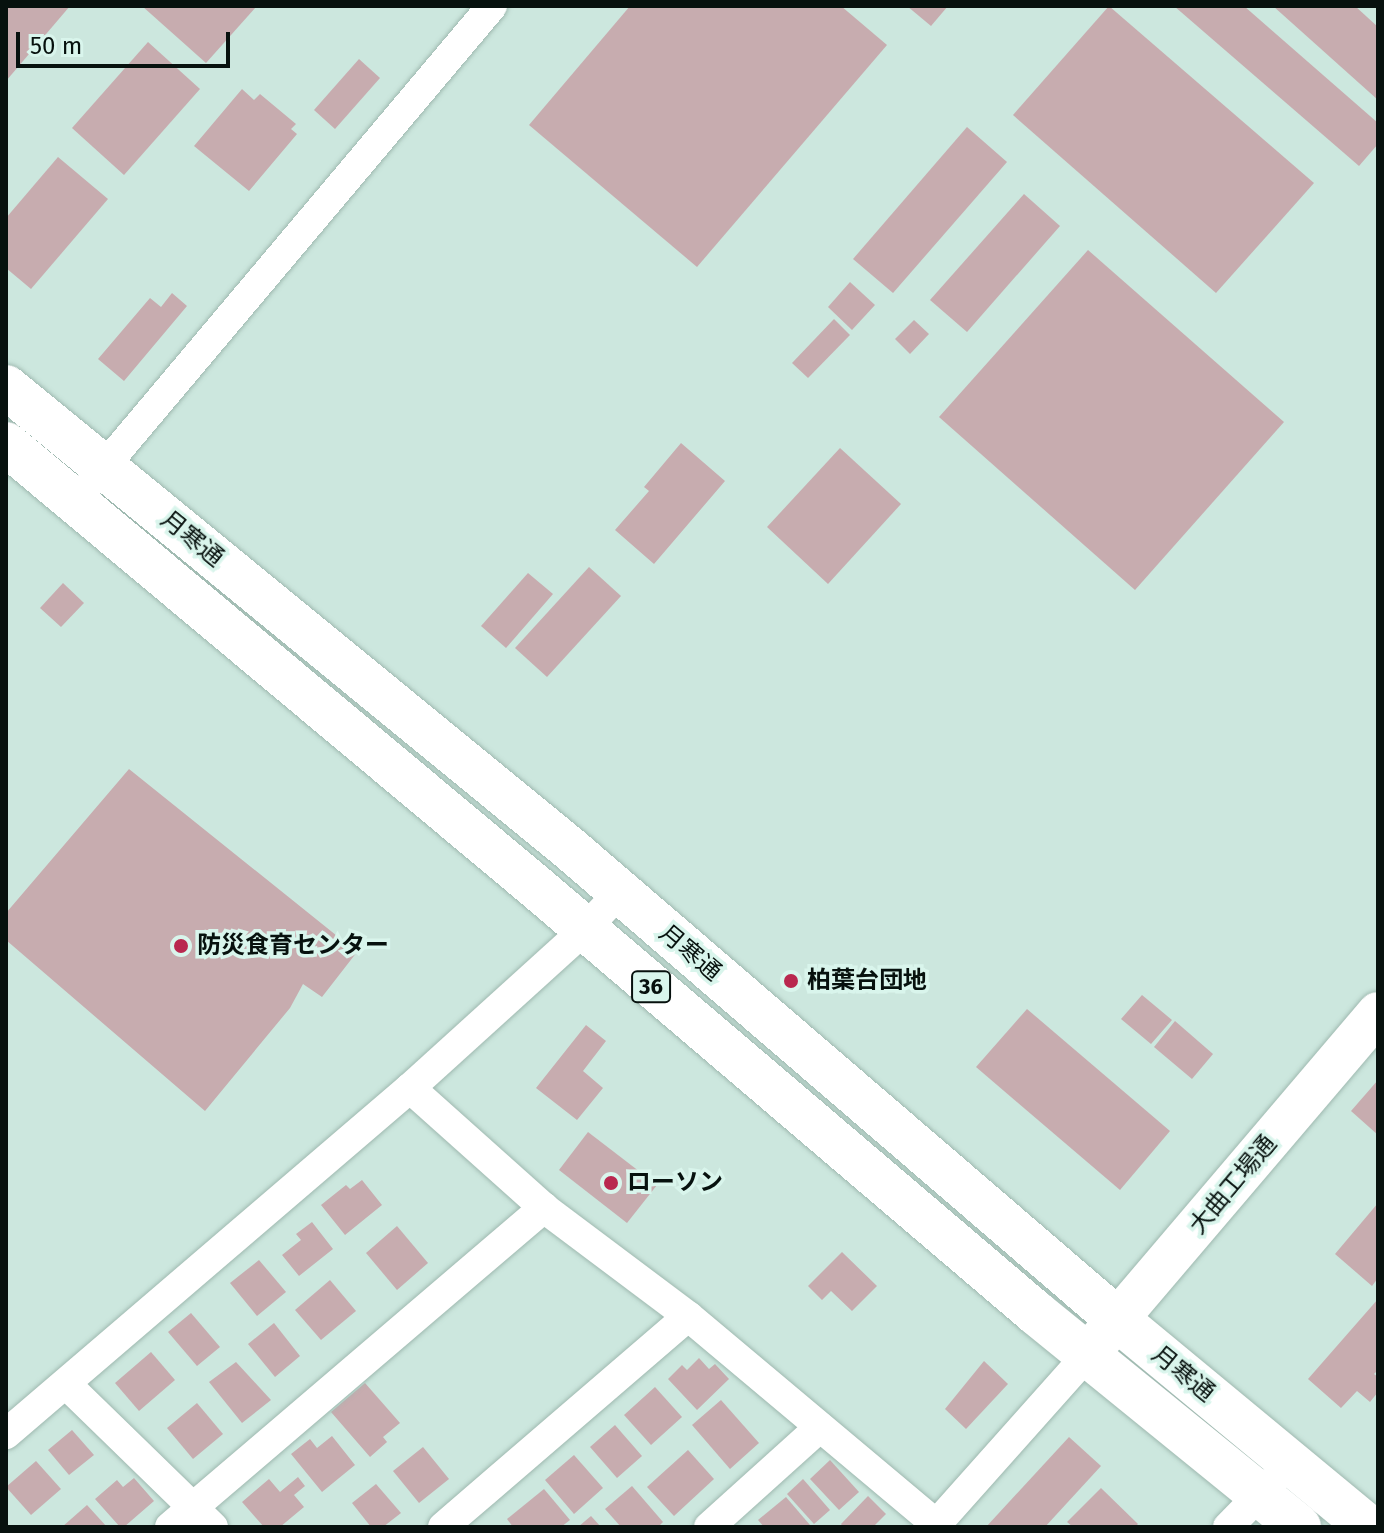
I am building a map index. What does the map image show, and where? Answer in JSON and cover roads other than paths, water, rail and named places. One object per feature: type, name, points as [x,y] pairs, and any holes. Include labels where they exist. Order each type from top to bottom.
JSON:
[{"type":"highway","name":"月寒通","points":[[6,387],[619,893],[1118,1320],[1368,1527]]},
{"type":"highway","name":"月寒通","points":[[6,444],[1087,1355],[1299,1527]]},
{"type":"street","points":[[75,501],[492,6]]},
{"type":"street","points":[[6,1434],[410,1088],[584,930],[619,893]]},
{"type":"street","name":"大曲工場通","points":[[1087,1355],[1378,1013]]},
{"type":"street","points":[[410,1088],[544,1208],[688,1316],[935,1526],[1087,1355]]},
{"type":"street","points":[[66,1384],[191,1520],[544,1208]]},
{"type":"street","points":[[443,1527],[688,1316]]},
{"type":"street","points":[[709,1527],[820,1427]]},
{"type":"street","points":[[1228,1527],[1290,1461]]},
{"type":"place","name":"防災食育センター","points":[[181,946]]},
{"type":"place","name":"柏葉台団地","points":[[791,981]]},
{"type":"place","name":"ローソン","points":[[611,1183]]}]
